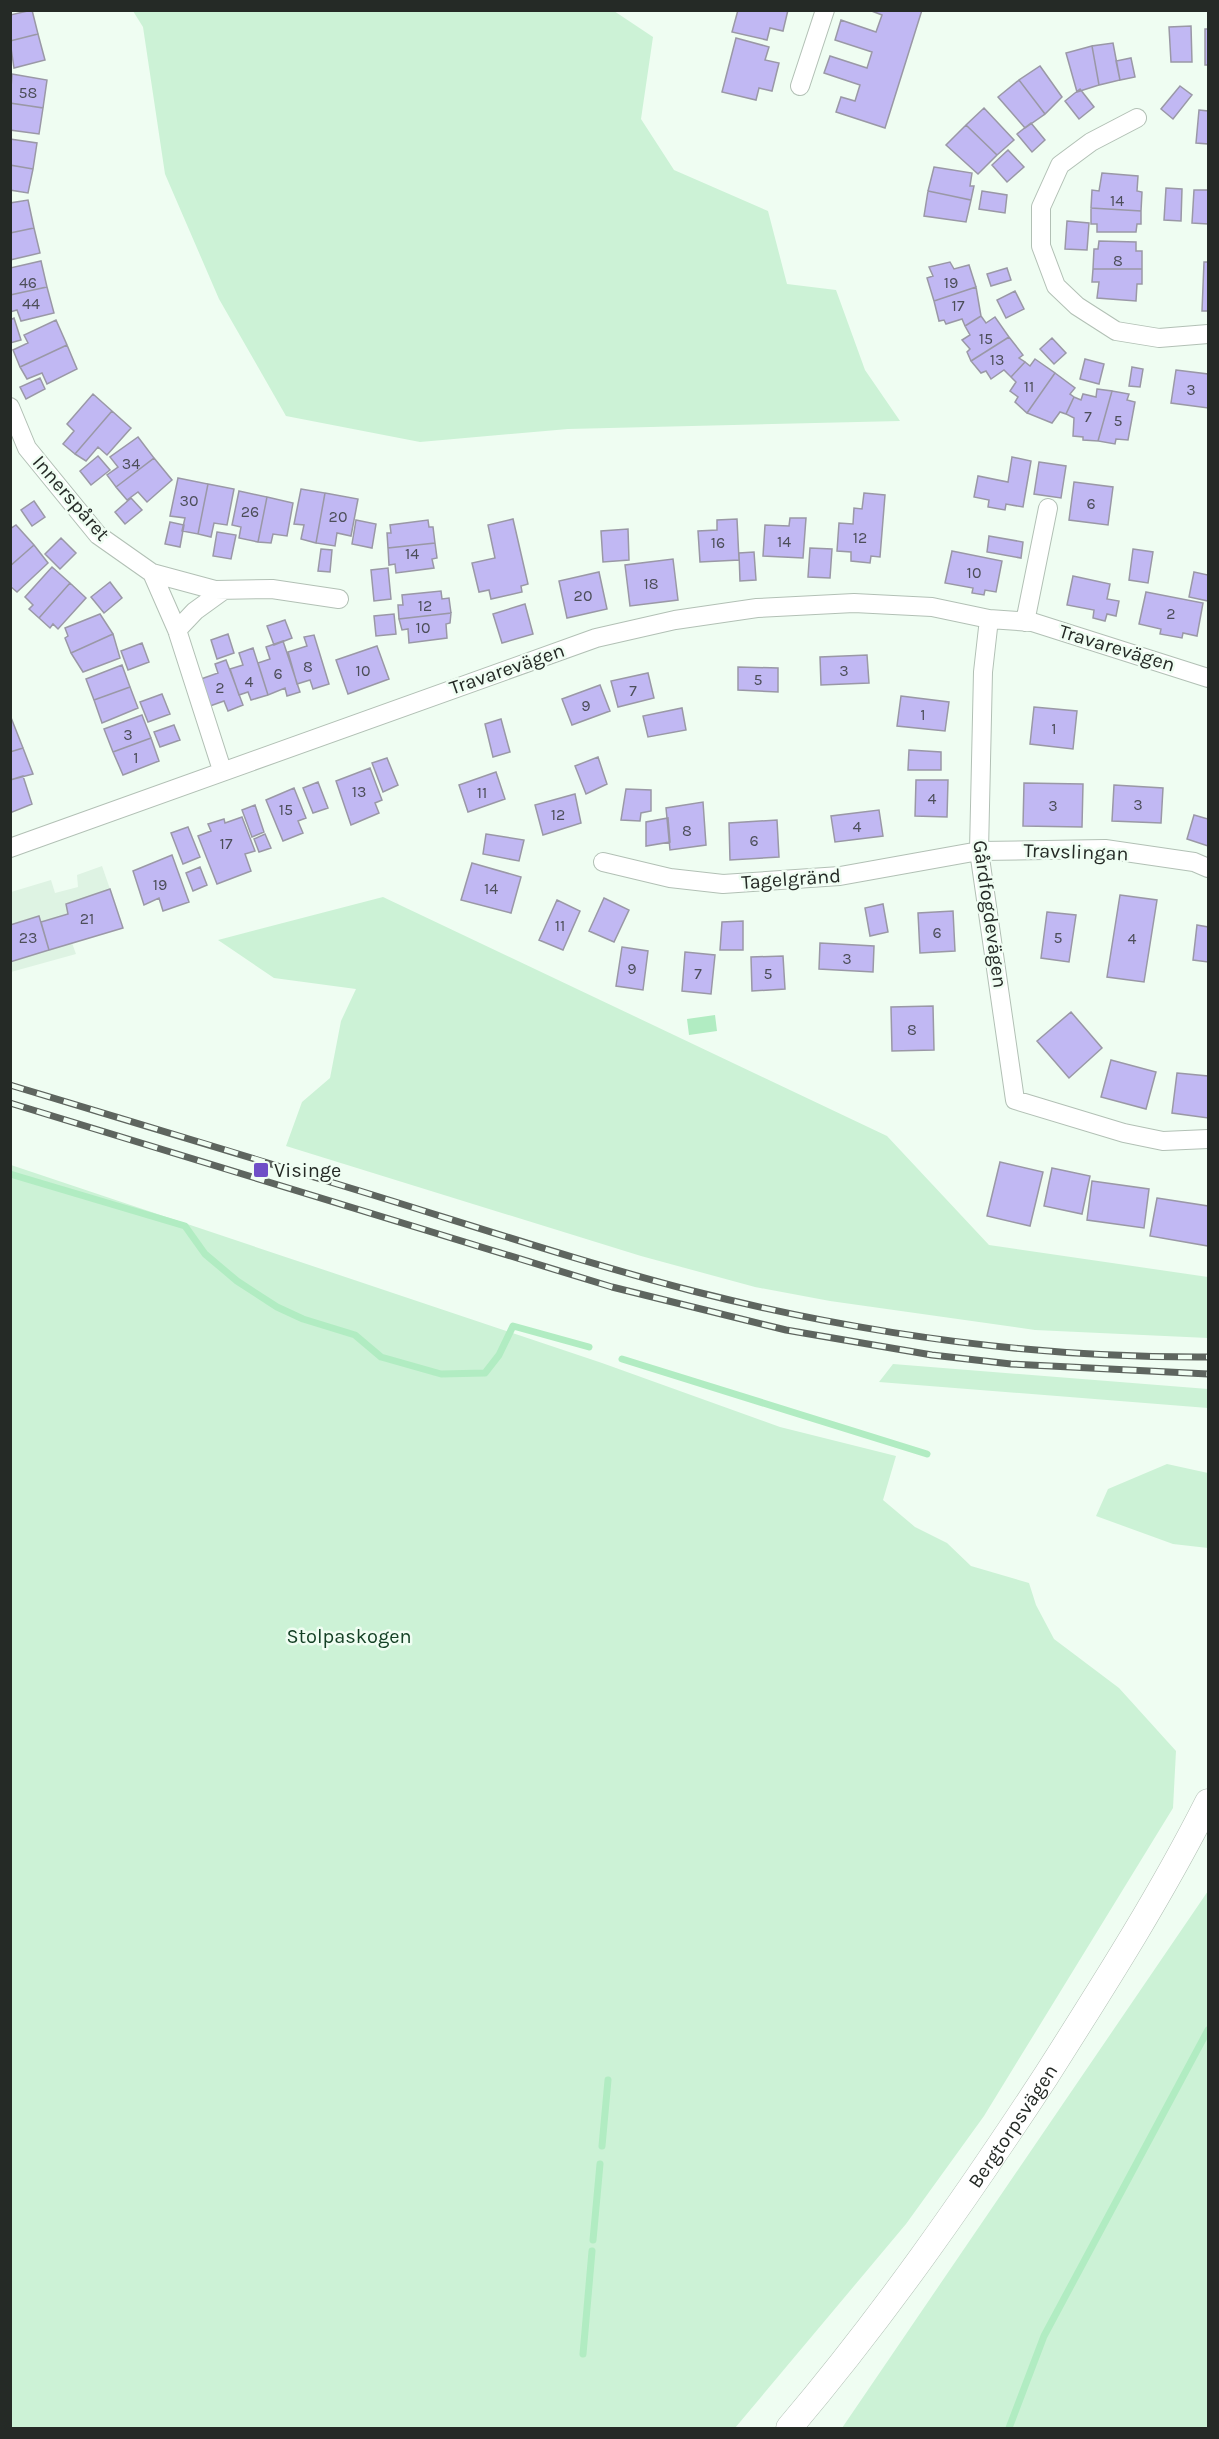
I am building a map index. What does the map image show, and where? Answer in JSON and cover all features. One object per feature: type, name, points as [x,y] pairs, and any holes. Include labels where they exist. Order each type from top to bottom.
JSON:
[{"type":"main road","name":"Bergtorpsvägen","points":[[789,2428],[834,2376],[984,2170],[1121,1959],[1209,1802]]},
{"type":"street","points":[[800,87],[825,10]]},
{"type":"street","points":[[1137,118],[1091,142],[1060,165],[1041,207],[1041,246],[1056,286],[1077,306],[1116,331],[1159,338],[1209,334]]},
{"type":"street","name":"Innerspåret","points":[[10,407],[27,448],[98,535],[152,573],[215,590],[272,589],[339,599]]},
{"type":"street","points":[[1025,621],[1048,508]]},
{"type":"street","points":[[152,573],[177,630],[222,770]]},
{"type":"street","points":[[177,630],[195,611],[224,590]]},
{"type":"street","name":"Travarevägen","points":[[10,848],[222,770],[596,638],[675,620],[757,608],[854,603],[932,608],[989,619],[1025,621],[1209,678]]},
{"type":"street","name":"Gårdfogdevägen","points":[[989,619],[983,672],[979,851],[1015,1100],[1124,1133],[1162,1141],[1209,1139]]},
{"type":"street","name":"Travslingan","points":[[979,851],[1105,849],[1194,862],[1209,868]]},
{"type":"street","name":"Tagelgränd","points":[[603,862],[670,878],[723,884],[840,876],[979,851]]},
{"type":"shaded area","points":[[102,866],[110,889],[66,904],[68,914],[41,922],[39,916],[11,925],[11,892],[51,880],[55,893],[78,887],[77,875]]},
{"type":"shaded area","points":[[72,943],[76,954],[11,972],[11,962]]},
{"type":"shaded area","points":[[715,1015],[717,1031],[689,1035],[687,1019]]},
{"type":"green space","points":[[133,11],[614,11],[653,37],[641,119],[674,170],[768,211],[787,284],[836,290],[865,370],[900,421],[568,429],[420,442],[286,416],[219,299],[165,174],[143,27]]},
{"type":"green space","points":[[383,897],[887,1136],[989,1245],[1208,1277],[1208,1338],[1035,1330],[830,1301],[755,1287],[641,1256],[286,1146],[302,1102],[330,1078],[341,1021],[356,989],[274,978],[218,940]]},
{"type":"green space","name":"Stolpaskogen","points":[[11,1165],[602,1363],[780,1427],[896,1456],[883,1500],[915,1527],[947,1543],[971,1566],[1029,1583],[1036,1605],[1054,1639],[1119,1688],[1176,1751],[1173,1808],[984,2116],[906,2224],[735,2428],[11,2428]]},
{"type":"green space","points":[[893,1364],[1208,1389],[1208,1408],[879,1382]]},
{"type":"green space","points":[[1167,1464],[1208,1473],[1208,1548],[1173,1544],[1096,1516],[1108,1489]]},
{"type":"green space","points":[[1208,1891],[1208,2428],[842,2428]]},
{"type":"building","points":[[32,10],[38,34],[10,41],[10,15]]},
{"type":"building","points":[[738,10],[788,10],[783,31],[770,28],[767,40],[732,32]]},
{"type":"building","points":[[869,10],[922,10],[885,128],[836,112],[841,97],[855,101],[860,85],[824,73],[830,56],[867,68],[872,52],[835,40],[841,20],[876,32],[882,15]]},
{"type":"building","points":[[1191,26],[1192,62],[1171,62],[1169,27]]},
{"type":"building","points":[[1205,29],[1208,29],[1208,65],[1205,65]]},
{"type":"building","points":[[38,34],[45,60],[14,68],[10,41]]},
{"type":"building","points":[[736,38],[769,47],[765,60],[779,63],[772,91],[759,88],[756,100],[722,92]]},
{"type":"building","points":[[1113,43],[1120,80],[1099,85],[1092,46]]},
{"type":"building","points":[[1092,46],[1099,85],[1077,92],[1066,53]]},
{"type":"building","points":[[1131,58],[1135,77],[1120,80],[1116,61]]},
{"type":"building","points":[[1040,66],[1062,97],[1045,114],[1019,80]]},
{"type":"building","points":[[12,74],[47,80],[43,108],[10,103]]},
{"type":"building","points":[[1019,80],[1045,114],[1025,128],[998,97]]},
{"type":"building","points":[[1180,86],[1192,95],[1173,119],[1161,109]]},
{"type":"building","points":[[1080,89],[1094,107],[1079,119],[1065,101]]},
{"type":"building","points":[[10,103],[43,108],[39,134],[10,130]]},
{"type":"building","points":[[984,108],[1014,140],[997,155],[966,125]]},
{"type":"building","points":[[1199,110],[1208,111],[1208,144],[1196,143]]},
{"type":"building","points":[[1031,123],[1045,140],[1032,152],[1017,134]]},
{"type":"building","points":[[966,125],[997,155],[978,174],[946,145]]},
{"type":"building","points":[[10,139],[37,143],[33,169],[10,165]]},
{"type":"building","points":[[1008,150],[1024,167],[1007,182],[992,165]]},
{"type":"building","points":[[10,165],[33,169],[28,193],[10,190]]},
{"type":"building","points":[[934,167],[972,173],[970,186],[974,186],[971,200],[928,191]]},
{"type":"building","points":[[1102,173],[1138,176],[1137,191],[1142,192],[1141,211],[1091,208],[1092,190],[1099,191]]},
{"type":"building","points":[[1166,188],[1182,189],[1181,221],[1164,220]]},
{"type":"building","points":[[1194,190],[1208,190],[1208,224],[1192,223]]},
{"type":"building","points":[[928,191],[971,200],[966,222],[924,216]]},
{"type":"building","points":[[982,191],[1007,195],[1005,213],[979,209]]},
{"type":"building","points":[[28,200],[34,228],[10,233],[10,203]]},
{"type":"building","points":[[1091,208],[1141,211],[1141,224],[1137,224],[1136,232],[1097,232],[1097,224],[1091,224]]},
{"type":"building","points":[[1067,221],[1089,223],[1087,250],[1065,249]]},
{"type":"building","points":[[34,228],[40,253],[10,260],[10,233]]},
{"type":"building","points":[[1099,241],[1136,242],[1136,251],[1142,251],[1142,269],[1093,269],[1094,249],[1098,249]]},
{"type":"building","points":[[41,261],[47,287],[10,295],[10,268]]},
{"type":"building","points":[[950,262],[954,269],[969,265],[976,287],[934,301],[927,278],[933,276],[929,267]]},
{"type":"building","points":[[1204,262],[1208,262],[1208,311],[1202,311]]},
{"type":"building","points":[[1007,268],[1011,280],[991,286],[987,274]]},
{"type":"building","points":[[1093,269],[1142,269],[1142,284],[1137,284],[1136,301],[1097,298],[1099,282],[1092,282]]},
{"type":"building","points":[[47,287],[54,313],[21,321],[17,310],[10,312],[10,295]]},
{"type":"building","points":[[976,287],[981,316],[965,326],[962,319],[946,324],[944,320],[939,321],[934,301]]},
{"type":"building","points":[[1015,291],[1024,309],[1006,318],[997,300]]},
{"type":"building","points":[[981,316],[986,323],[995,317],[1009,337],[971,361],[967,352],[970,349],[962,340],[970,335],[965,326]]},
{"type":"building","points":[[14,318],[21,340],[10,343],[10,320]]},
{"type":"building","points":[[56,320],[67,345],[20,367],[13,350],[28,343],[24,335]]},
{"type":"building","points":[[1009,337],[1023,355],[1019,358],[1025,362],[1011,377],[1004,370],[991,379],[986,371],[981,373],[971,361]]},
{"type":"building","points":[[1052,338],[1066,353],[1054,364],[1040,349]]},
{"type":"building","points":[[67,345],[77,369],[47,384],[42,373],[27,379],[20,367]]},
{"type":"building","points":[[1035,359],[1055,373],[1027,413],[1015,402],[1018,397],[1010,391],[1016,382],[1011,377],[1025,362],[1030,366]]},
{"type":"building","points":[[1085,359],[1104,364],[1099,384],[1080,379]]},
{"type":"building","points":[[1132,367],[1143,369],[1140,387],[1129,386]]},
{"type":"building","points":[[1176,370],[1208,374],[1208,408],[1171,403]]},
{"type":"building","points":[[1055,373],[1075,388],[1070,394],[1074,397],[1066,414],[1060,412],[1052,423],[1027,413]]},
{"type":"building","points":[[40,378],[45,389],[26,399],[20,387]]},
{"type":"building","points":[[1097,389],[1112,391],[1098,441],[1083,440],[1083,437],[1073,436],[1074,418],[1066,414],[1074,397],[1081,400],[1083,394],[1096,397]]},
{"type":"building","points":[[1112,391],[1129,394],[1127,400],[1135,402],[1128,440],[1116,439],[1115,444],[1098,441]]},
{"type":"building","points":[[93,394],[112,411],[75,454],[63,444],[74,431],[67,424]]},
{"type":"building","points":[[112,411],[131,428],[107,455],[98,447],[86,461],[75,454]]},
{"type":"building","points":[[138,437],[154,458],[116,487],[107,475],[118,467],[110,457]]},
{"type":"building","points":[[98,456],[110,470],[91,485],[80,471]]},
{"type":"building","points":[[1012,457],[1031,461],[1023,507],[1006,504],[1005,510],[988,507],[989,500],[974,497],[978,476],[1008,482]]},
{"type":"building","points":[[154,458],[172,480],[147,502],[138,492],[127,500],[116,487]]},
{"type":"building","points":[[1039,462],[1066,466],[1061,498],[1034,494]]},
{"type":"building","points":[[178,478],[208,484],[198,534],[182,531],[185,518],[170,516]]},
{"type":"building","points":[[1074,482],[1113,487],[1108,525],[1069,520]]},
{"type":"building","points":[[208,484],[234,489],[227,525],[214,523],[211,537],[198,534]]},
{"type":"building","points":[[301,489],[325,493],[316,543],[301,539],[304,525],[294,524]]},
{"type":"building","points":[[239,491],[267,497],[258,542],[239,538],[241,527],[232,525]]},
{"type":"building","points":[[325,493],[358,499],[351,536],[337,533],[335,546],[316,543]]},
{"type":"building","points":[[864,493],[885,495],[880,557],[871,556],[870,563],[851,561],[851,552],[837,551],[839,523],[853,524],[854,508],[862,509]]},
{"type":"building","points":[[267,497],[293,503],[287,536],[273,534],[271,543],[258,542]]},
{"type":"building","points":[[131,498],[142,510],[125,524],[115,512]]},
{"type":"building","points":[[34,501],[45,517],[32,526],[21,510]]},
{"type":"building","points":[[790,518],[806,518],[803,558],[763,556],[765,525],[789,526]]},
{"type":"building","points":[[513,519],[528,584],[521,586],[522,592],[491,599],[489,590],[479,592],[472,563],[495,558],[488,525]]},
{"type":"building","points":[[737,519],[739,560],[700,562],[698,531],[717,530],[717,520]]},
{"type":"building","points":[[356,520],[376,524],[372,548],[352,544]]},
{"type":"building","points":[[428,520],[429,527],[433,527],[435,543],[388,548],[387,533],[391,533],[390,525]]},
{"type":"building","points":[[170,522],[184,525],[180,547],[165,544]]},
{"type":"building","points":[[16,525],[34,545],[10,566],[10,529]]},
{"type":"building","points":[[628,529],[629,560],[603,562],[601,531]]},
{"type":"building","points":[[217,532],[236,535],[231,559],[213,556]]},
{"type":"building","points":[[989,536],[1023,542],[1021,558],[987,552]]},
{"type":"building","points":[[61,538],[76,553],[60,569],[45,554]]},
{"type":"building","points":[[435,543],[437,558],[432,559],[434,568],[396,573],[395,564],[389,565],[388,548]]},
{"type":"building","points":[[34,545],[48,563],[17,592],[10,586],[10,566]]},
{"type":"building","points":[[810,548],[832,549],[830,578],[808,577]]},
{"type":"building","points":[[321,549],[332,550],[330,572],[318,571]]},
{"type":"building","points":[[1133,549],[1153,552],[1148,583],[1129,580]]},
{"type":"building","points":[[952,551],[1002,561],[996,592],[985,590],[984,595],[972,593],[973,588],[945,583]]},
{"type":"building","points":[[754,552],[756,580],[740,581],[739,553]]},
{"type":"building","points":[[673,559],[678,600],[630,606],[625,565]]},
{"type":"building","points":[[52,567],[70,583],[39,618],[29,609],[33,605],[25,597]]},
{"type":"building","points":[[388,568],[391,599],[374,601],[371,570]]},
{"type":"building","points":[[599,572],[607,609],[567,618],[559,581]]},
{"type":"building","points":[[1194,572],[1208,575],[1208,601],[1189,597]]},
{"type":"building","points":[[1073,576],[1110,584],[1107,599],[1119,601],[1116,616],[1107,614],[1105,621],[1093,618],[1094,610],[1067,605]]},
{"type":"building","points":[[110,582],[122,598],[104,613],[91,597]]},
{"type":"building","points":[[70,583],[86,598],[58,629],[53,624],[50,628],[39,618]]},
{"type":"building","points":[[441,591],[442,599],[449,598],[451,613],[399,619],[398,605],[403,605],[402,595]]},
{"type":"building","points":[[1146,592],[1203,603],[1197,636],[1183,633],[1182,638],[1160,634],[1161,629],[1139,624]]},
{"type":"building","points":[[525,604],[533,634],[502,643],[493,614]]},
{"type":"building","points":[[451,613],[450,623],[446,624],[447,638],[409,643],[408,629],[402,630],[399,619]]},
{"type":"building","points":[[100,614],[113,634],[71,653],[65,638],[68,636],[65,628]]},
{"type":"building","points":[[394,614],[396,634],[376,636],[374,616]]},
{"type":"building","points":[[285,620],[292,638],[274,645],[267,626]]},
{"type":"building","points":[[113,634],[120,658],[83,672],[71,653]]},
{"type":"building","points":[[228,634],[234,653],[217,659],[211,640]]},
{"type":"building","points":[[314,635],[329,684],[313,689],[310,680],[297,684],[288,652],[307,646],[304,637]]},
{"type":"building","points":[[283,641],[300,692],[287,696],[285,688],[268,695],[258,663],[270,659],[266,647]]},
{"type":"building","points":[[142,643],[149,662],[128,670],[121,651]]},
{"type":"building","points":[[377,646],[389,679],[348,694],[336,660]]},
{"type":"building","points":[[253,648],[268,695],[251,700],[248,692],[239,695],[230,669],[243,665],[239,653]]},
{"type":"building","points":[[867,655],[869,683],[821,685],[820,657]]},
{"type":"building","points":[[226,660],[243,705],[228,711],[224,701],[210,706],[201,679],[218,673],[215,664]]},
{"type":"building","points":[[122,665],[130,687],[94,700],[86,679]]},
{"type":"building","points":[[738,667],[778,668],[778,692],[738,690]]},
{"type":"building","points":[[648,673],[654,698],[618,707],[611,681]]},
{"type":"building","points":[[600,685],[610,711],[572,725],[562,699]]},
{"type":"building","points":[[130,687],[138,708],[102,723],[94,700]]},
{"type":"building","points":[[162,694],[170,714],[148,722],[140,702]]},
{"type":"building","points":[[901,696],[949,702],[945,731],[897,726]]},
{"type":"building","points":[[1034,707],[1077,711],[1073,749],[1030,744]]},
{"type":"building","points":[[682,708],[686,730],[648,737],[643,716]]},
{"type":"building","points":[[10,715],[23,748],[10,752]]},
{"type":"building","points":[[142,715],[151,738],[113,752],[104,729]]},
{"type":"building","points":[[501,719],[510,752],[493,757],[485,724]]},
{"type":"building","points":[[174,725],[180,740],[160,747],[154,732]]},
{"type":"building","points":[[151,738],[159,761],[123,775],[113,752]]},
{"type":"building","points":[[23,748],[33,774],[10,780],[10,752]]},
{"type":"building","points":[[909,750],[941,752],[941,770],[908,770]]},
{"type":"building","points":[[598,757],[607,784],[586,794],[575,766]]},
{"type":"building","points":[[387,758],[398,785],[383,792],[372,763]]},
{"type":"building","points":[[370,768],[382,800],[375,803],[379,813],[351,825],[336,781]]},
{"type":"building","points":[[496,772],[505,799],[468,812],[459,785]]},
{"type":"building","points":[[23,776],[32,804],[10,813],[10,780]]},
{"type":"building","points":[[916,780],[948,780],[947,817],[915,816]]},
{"type":"building","points":[[318,782],[328,808],[313,813],[303,788]]},
{"type":"building","points":[[1024,783],[1083,784],[1082,827],[1023,826]]},
{"type":"building","points":[[1114,785],[1163,788],[1161,823],[1112,821]]},
{"type":"building","points":[[294,788],[306,818],[298,821],[303,833],[283,841],[266,800]]},
{"type":"building","points":[[626,789],[651,790],[651,811],[641,813],[640,821],[621,820]]},
{"type":"building","points":[[575,794],[581,823],[543,835],[535,805]]},
{"type":"building","points":[[703,802],[706,845],[670,850],[666,808]]},
{"type":"building","points":[[255,805],[264,832],[252,837],[242,810]]},
{"type":"building","points":[[879,810],[883,836],[835,842],[831,816]]},
{"type":"building","points":[[1194,815],[1208,819],[1208,846],[1187,839]]},
{"type":"building","points":[[242,817],[255,851],[245,854],[251,871],[217,884],[198,836],[211,831],[208,824],[224,819],[225,823]]},
{"type":"building","points":[[668,818],[670,842],[646,846],[646,822]]},
{"type":"building","points":[[777,820],[779,857],[730,860],[729,823]]},
{"type":"building","points":[[188,827],[200,857],[183,864],[171,833]]},
{"type":"building","points":[[265,834],[271,848],[259,852],[254,839]]},
{"type":"building","points":[[486,834],[524,840],[519,861],[483,854]]},
{"type":"building","points":[[172,855],[189,902],[163,911],[159,898],[144,905],[133,871]]},
{"type":"building","points":[[472,863],[521,877],[511,913],[461,900]]},
{"type":"building","points":[[200,867],[207,885],[193,891],[186,873]]},
{"type":"building","points":[[110,889],[123,928],[49,950],[41,922],[68,914],[66,904]]},
{"type":"building","points":[[1120,895],[1157,900],[1144,982],[1107,977]]},
{"type":"building","points":[[604,898],[629,910],[614,942],[589,931]]},
{"type":"building","points":[[557,900],[580,911],[563,950],[539,940]]},
{"type":"building","points":[[883,904],[888,932],[870,936],[865,908]]},
{"type":"building","points":[[953,911],[955,951],[920,953],[918,913]]},
{"type":"building","points":[[1047,912],[1076,915],[1069,962],[1041,958]]},
{"type":"building","points":[[39,916],[49,950],[10,962],[10,925]]},
{"type":"building","points":[[743,921],[743,950],[720,950],[722,922]]},
{"type":"building","points":[[1197,925],[1208,927],[1208,962],[1193,960]]},
{"type":"building","points":[[820,943],[874,946],[873,972],[819,969]]},
{"type":"building","points":[[622,947],[648,951],[643,990],[616,986]]},
{"type":"building","points":[[685,952],[715,955],[711,994],[682,991]]},
{"type":"building","points":[[783,956],[785,989],[752,991],[751,957]]},
{"type":"building","points":[[933,1006],[934,1050],[892,1051],[891,1007]]},
{"type":"building","points":[[1071,1012],[1102,1048],[1069,1078],[1037,1041]]},
{"type":"building","points":[[1111,1060],[1156,1072],[1146,1109],[1101,1097]]},
{"type":"building","points":[[1177,1073],[1208,1076],[1208,1118],[1172,1113]]},
{"type":"building","points":[[1000,1162],[1043,1172],[1030,1226],[987,1216]]},
{"type":"building","points":[[1052,1168],[1090,1176],[1082,1214],[1044,1206]]},
{"type":"building","points":[[1092,1181],[1149,1189],[1144,1228],[1087,1220]]},
{"type":"building","points":[[1157,1198],[1208,1206],[1208,1246],[1150,1236]]},
{"type":"waterway","points":[[10,1174],[185,1226],[205,1254],[237,1281],[277,1307],[303,1319],[355,1335],[381,1357],[441,1374],[485,1373],[499,1355],[513,1326],[589,1347]]},
{"type":"waterway","points":[[622,1359],[927,1454]]},
{"type":"waterway","points":[[1009,2428],[1044,2336],[1208,2030]]},
{"type":"waterway","points":[[602,2146],[608,2080]]},
{"type":"waterway","points":[[593,2240],[600,2164]]},
{"type":"waterway","points":[[583,2354],[592,2251]]},
{"type":"railway","points":[[10,1085],[603,1266],[756,1306],[884,1331],[1013,1348],[1078,1353],[1208,1357]]},
{"type":"railway","points":[[10,1103],[612,1287],[786,1330],[932,1355],[1011,1364],[1208,1374]]},
{"type":"place","name":"Visinge","points":[[261,1170]]}]
